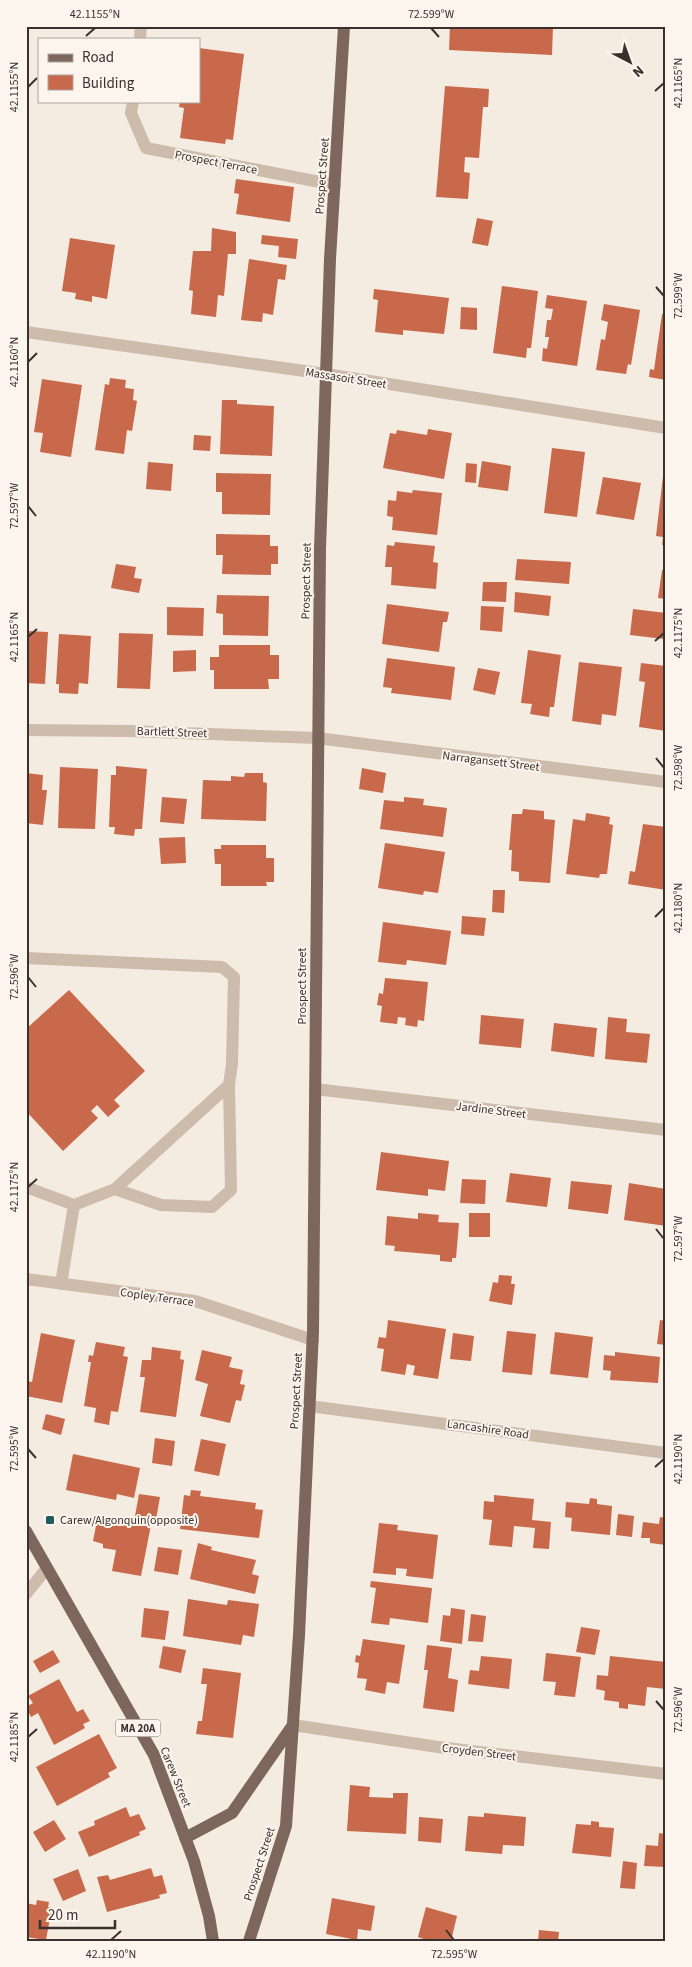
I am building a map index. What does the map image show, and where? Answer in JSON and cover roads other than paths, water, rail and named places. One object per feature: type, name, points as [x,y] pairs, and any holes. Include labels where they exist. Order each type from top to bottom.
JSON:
[{"type":"main road","name":"Prospect Street","points":[[249,1941],[286,1826],[299,1635],[313,1340],[320,549],[326,374],[344,26]]},
{"type":"main road","name":"Carew Street","points":[[26,1531],[154,1755],[194,1861],[209,1916],[213,1941]]},
{"type":"main road","points":[[185,1838],[232,1814],[293,1725]]},
{"type":"street","name":"Prospect Terrace","points":[[133,102],[131,113],[146,148],[335,185]]},
{"type":"street","name":"Massasoit Street","points":[[26,332],[326,374],[666,428]]},
{"type":"street","name":"Bartlett Street","points":[[26,730],[129,731],[317,738]]},
{"type":"street","name":"Narragansett Street","points":[[317,738],[666,782]]},
{"type":"street","points":[[26,958],[222,967],[234,977],[232,1064],[229,1085],[231,1190],[212,1207],[161,1204],[115,1189]]},
{"type":"street","points":[[26,1187],[74,1205],[115,1189],[229,1085]]},
{"type":"street","name":"Jardine Street","points":[[315,1088],[666,1130]]},
{"type":"street","points":[[61,1284],[74,1205]]},
{"type":"street","name":"Copley Terrace","points":[[26,1279],[195,1301],[313,1340]]},
{"type":"street","name":"Lancashire Road","points":[[309,1406],[666,1453]]},
{"type":"street","points":[[26,1594],[47,1568]]},
{"type":"street","name":"Croyden Street","points":[[293,1725],[438,1747],[666,1774]]},
{"type":"place","name":"Carew/Algonquin(opposite)","points":[[50,1520]]}]
